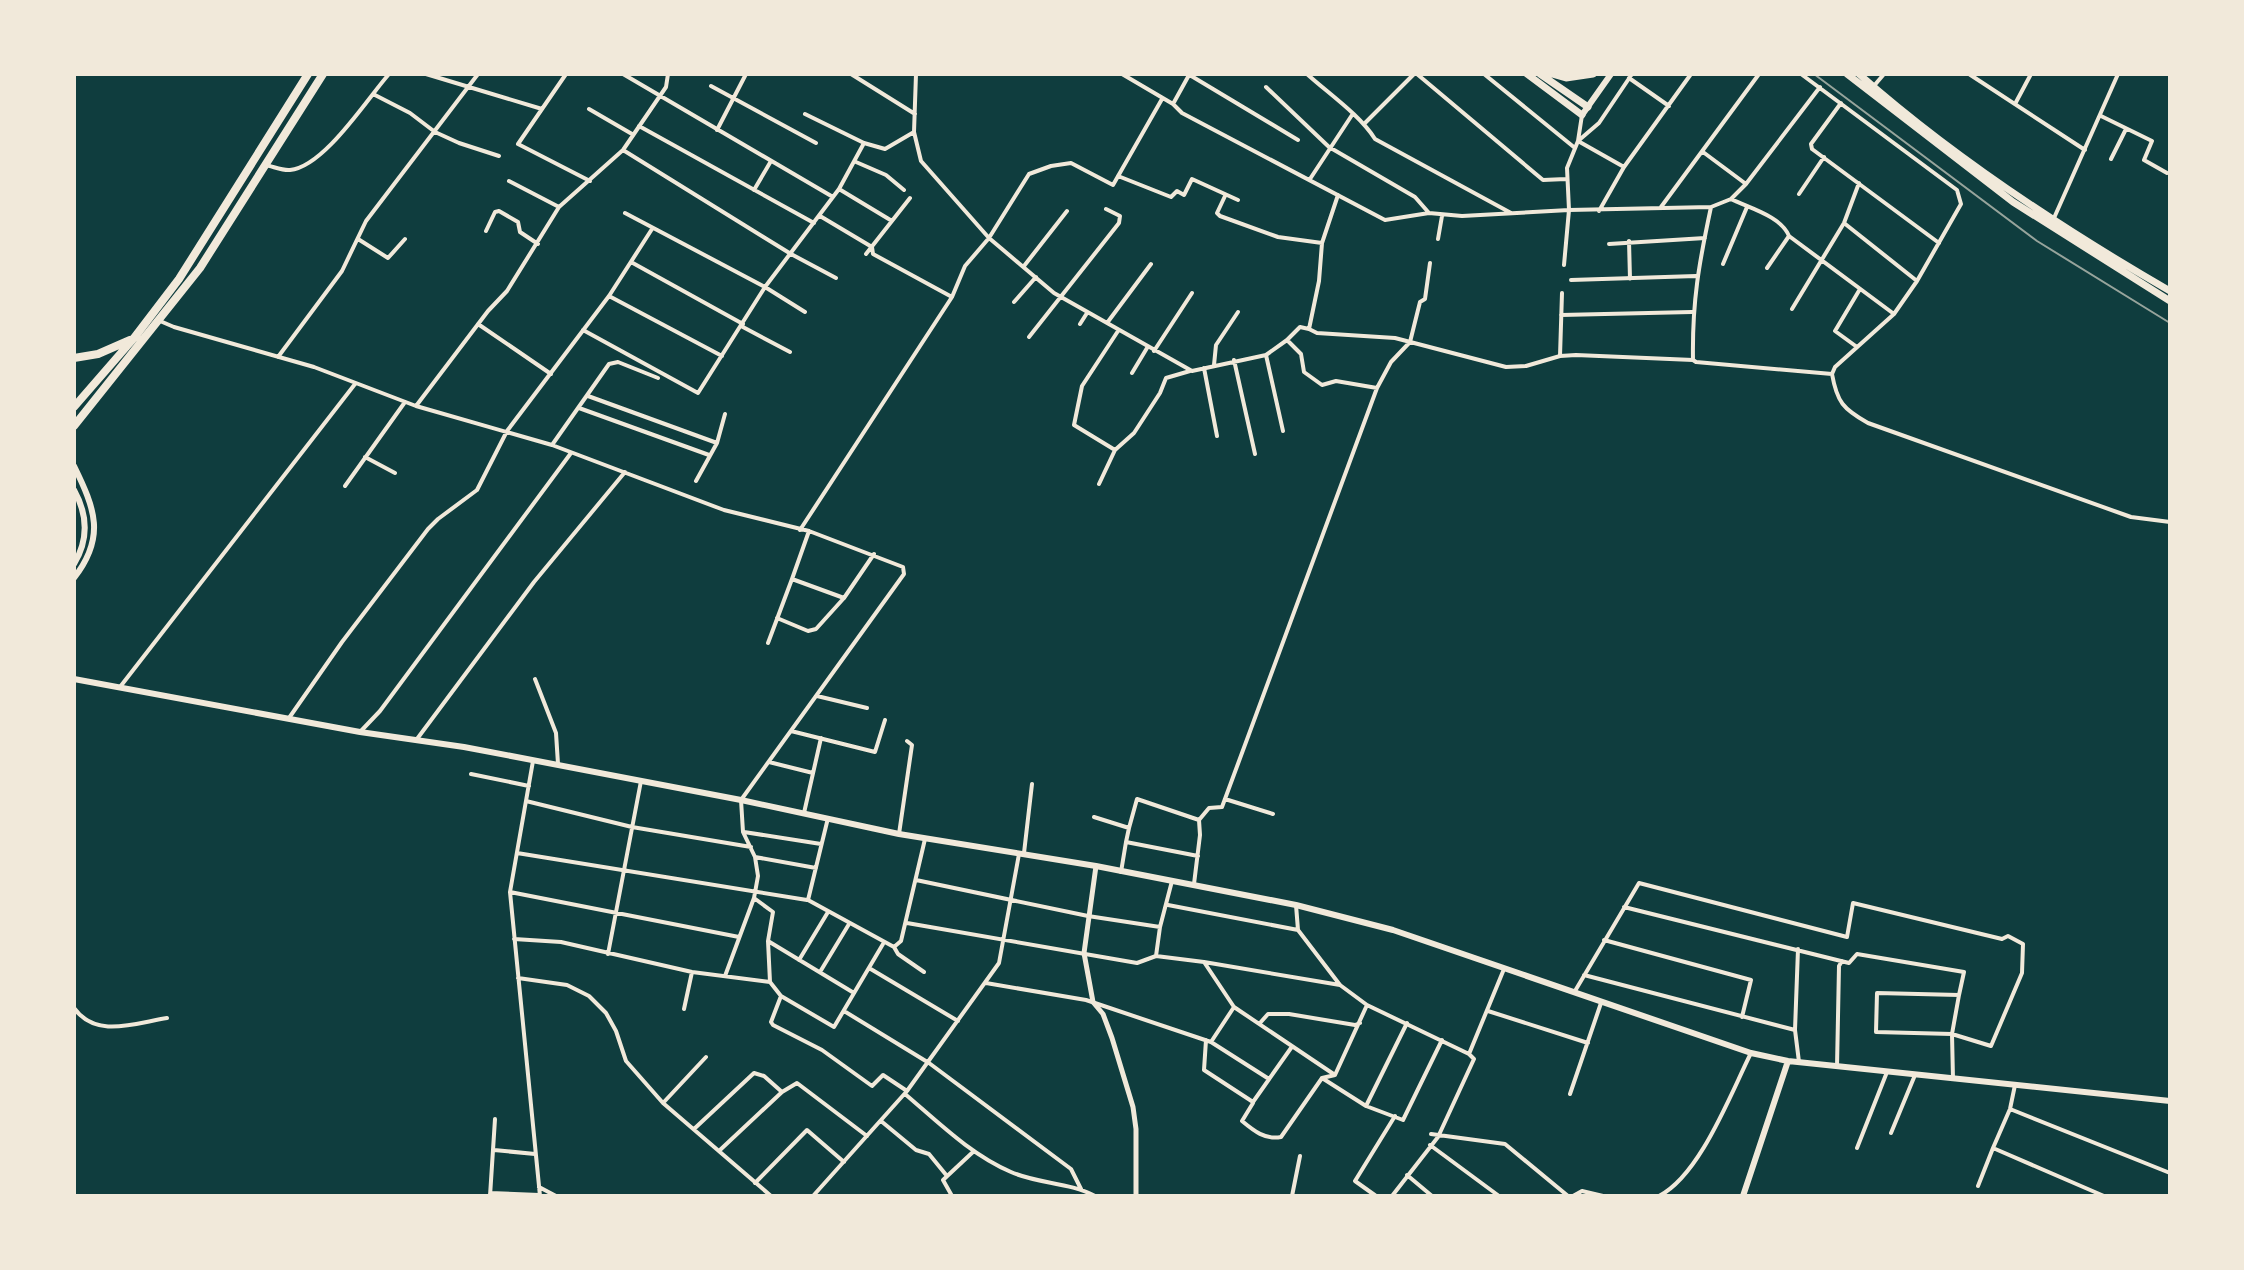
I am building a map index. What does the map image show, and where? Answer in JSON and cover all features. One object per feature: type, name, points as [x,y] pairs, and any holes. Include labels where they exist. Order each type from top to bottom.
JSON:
[{"type":"highway","points":[[74,407],[134,338],[179,279],[308,74]]},
{"type":"highway","points":[[74,426],[200,268],[323,74]]},
{"type":"highway","points":[[74,358],[98,354],[134,338]]},
{"type":"main road","points":[[1527,74],[1582,115],[1611,74]]},
{"type":"main road","points":[[1540,74],[1588,107]]},
{"type":"main road","points":[[1552,74],[1566,78],[1593,74]]},
{"type":"main road","points":[[1847,74],[2013,202],[2170,301]]},
{"type":"main road","points":[[1859,74],[1967,160],[2053,220],[2170,291]]},
{"type":"main road","points":[[74,466],[86,490],[95,524],[95,543],[74,578]]},
{"type":"main road","points":[[74,490],[85,514],[86,533],[81,553],[74,564]]},
{"type":"main road","points":[[74,679],[360,732],[558,764],[899,834],[1096,866],[1296,905],[1393,930],[1751,1053],[1788,1061],[2170,1101]]},
{"type":"main road","points":[[1743,1196],[1788,1061]]},
{"type":"street","points":[[265,165],[290,170],[311,162],[335,139],[389,74]]},
{"type":"street","points":[[426,74],[542,109]]},
{"type":"street","points":[[278,357],[342,271],[366,221],[478,74]]},
{"type":"street","points":[[566,74],[518,144],[590,181]]},
{"type":"street","points":[[623,74],[833,197]]},
{"type":"street","points":[[416,406],[507,291],[559,207],[623,150],[666,87],[668,74]]},
{"type":"street","points":[[717,130],[746,74]]},
{"type":"street","points":[[851,74],[915,114]]},
{"type":"street","points":[[916,74],[914,132],[921,161],[989,238],[1062,297],[1192,371]]},
{"type":"street","points":[[1122,74],[1173,104],[1182,113],[1385,220],[1429,213],[1442,216],[1711,207],[1731,199],[1746,184],[1820,87]]},
{"type":"street","points":[[1173,104],[1188,74],[1298,140]]},
{"type":"street","points":[[1307,74],[1365,123],[1375,139],[1511,213]]},
{"type":"street","points":[[1365,123],[1416,74],[1543,180],[1566,179]]},
{"type":"street","points":[[1484,74],[1575,148]]},
{"type":"street","points":[[1599,211],[1624,167],[1691,74]]},
{"type":"street","points":[[1660,208],[1759,74]]},
{"type":"street","points":[[1801,74],[1957,190],[1961,204],[1917,281],[1894,314],[1832,374]]},
{"type":"street","points":[[1873,87],[1884,74]]},
{"type":"street","points":[[1969,74],[2085,150]]},
{"type":"street","points":[[2015,104],[2031,74]]},
{"type":"street","points":[[2053,220],[2118,74]]},
{"type":"street","points":[[1578,141],[1599,123],[1631,76],[1669,106]]},
{"type":"street","points":[[711,86],[816,143]]},
{"type":"street","points":[[1266,87],[1329,147],[1415,197],[1429,213]]},
{"type":"street","points":[[372,94],[410,113],[435,132],[499,156]]},
{"type":"street","points":[[800,530],[952,297],[965,266],[989,238],[1029,174],[1071,163],[1113,185],[1163,98]]},
{"type":"street","points":[[1841,103],[1811,144],[1812,149],[1939,243]]},
{"type":"street","points":[[589,109],[633,135]]},
{"type":"street","points":[[805,114],[864,143],[885,149],[914,132]]},
{"type":"street","points":[[1310,179],[1352,115]]},
{"type":"street","points":[[1564,265],[1569,210],[1567,168],[1578,141],[1582,115]]},
{"type":"street","points":[[2101,116],[2152,141],[2144,160],[2167,173]]},
{"type":"street","points":[[639,126],[814,223]]},
{"type":"street","points":[[2111,159],[2126,129]]},
{"type":"street","points":[[1578,141],[1624,167]]},
{"type":"street","points":[[583,330],[696,394],[701,391],[765,287],[839,189],[864,143]]},
{"type":"street","points":[[623,150],[791,254],[836,278]]},
{"type":"street","points":[[1703,152],[1746,184]]},
{"type":"street","points":[[1799,194],[1824,157]]},
{"type":"street","points":[[754,190],[771,161]]},
{"type":"street","points":[[856,162],[886,175],[904,190]]},
{"type":"street","points":[[1118,176],[1171,197],[1177,191],[1184,195],[1192,179],[1238,200]]},
{"type":"street","points":[[509,181],[559,207]]},
{"type":"street","points":[[1792,309],[1844,223],[1859,183]]},
{"type":"street","points":[[839,189],[892,221]]},
{"type":"street","points":[[1225,195],[1217,213],[1220,216],[1278,237],[1322,243]]},
{"type":"street","points":[[1309,329],[1319,281],[1322,243],[1338,195]]},
{"type":"street","points":[[866,254],[910,198]]},
{"type":"street","points":[[1731,199],[1776,221],[1789,236],[1894,314]]},
{"type":"street","points":[[1693,360],[1692,312],[1711,207]]},
{"type":"street","points":[[1723,264],[1747,207]]},
{"type":"street","points":[[1029,337],[1119,223],[1120,216],[1106,209]]},
{"type":"street","points":[[486,231],[495,212],[499,211],[518,222],[520,232],[538,244]]},
{"type":"street","points":[[1024,266],[1067,211]]},
{"type":"street","points":[[625,213],[765,287],[805,312]]},
{"type":"street","points":[[820,216],[872,247]]},
{"type":"street","points":[[1438,239],[1442,216]]},
{"type":"street","points":[[1844,223],[1917,281]]},
{"type":"street","points":[[289,718],[359,618],[428,529],[477,490],[507,431],[609,296],[652,229]]},
{"type":"street","points":[[1767,268],[1789,236]]},
{"type":"street","points":[[1609,244],[1705,238]]},
{"type":"street","points":[[358,239],[388,258],[405,239]]},
{"type":"street","points":[[1629,241],[1630,279]]},
{"type":"street","points":[[872,247],[873,254],[952,297]]},
{"type":"street","points":[[631,262],[790,352]]},
{"type":"street","points":[[1194,884],[1199,820],[1209,808],[1222,807],[1377,388],[1391,362],[1410,342],[1420,302],[1427,294],[1430,263]]},
{"type":"street","points":[[1107,323],[1151,264]]},
{"type":"street","points":[[1571,280],[1697,276]]},
{"type":"street","points":[[1014,302],[1036,277]]},
{"type":"street","points":[[1857,347],[1835,331],[1860,289]]},
{"type":"street","points":[[1154,351],[1192,293]]},
{"type":"street","points":[[1560,356],[1562,293]]},
{"type":"street","points":[[609,296],[722,356]]},
{"type":"street","points":[[1214,365],[1216,345],[1238,312]]},
{"type":"street","points":[[1561,315],[1692,312]]},
{"type":"street","points":[[1080,324],[1087,313]]},
{"type":"street","points":[[160,321],[314,367],[416,406],[552,445],[724,510],[809,531],[903,567],[904,574],[741,800],[743,832],[755,857],[758,876],[754,898],[725,976]]},
{"type":"street","points":[[478,324],[551,374]]},
{"type":"street","points":[[1099,484],[1115,450],[1134,433],[1166,378],[1266,355],[1300,327],[1317,333],[1395,338],[1506,367],[1526,366],[1560,356],[1693,360],[1832,374]]},
{"type":"street","points":[[1115,450],[1074,425],[1082,386],[1118,330]]},
{"type":"street","points":[[1287,340],[1301,354],[1304,372],[1322,385],[1336,381],[1377,388]]},
{"type":"street","points":[[1132,373],[1147,347]]},
{"type":"street","points":[[1266,355],[1283,431]]},
{"type":"street","points":[[1234,360],[1255,454]]},
{"type":"street","points":[[552,445],[609,364],[618,362],[658,378]]},
{"type":"street","points":[[1204,368],[1217,436]]},
{"type":"street","points":[[1832,374],[1836,395],[1852,413],[1868,423],[2131,517],[2170,522]]},
{"type":"street","points":[[120,687],[355,384]]},
{"type":"street","points":[[588,396],[717,443]]},
{"type":"street","points":[[345,486],[405,402]]},
{"type":"street","points":[[579,408],[709,455]]},
{"type":"street","points":[[696,481],[717,443],[725,414]]},
{"type":"street","points":[[360,732],[408,674],[571,453]]},
{"type":"street","points":[[365,457],[395,473]]},
{"type":"street","points":[[416,741],[534,582],[625,472]]},
{"type":"street","points":[[768,643],[809,531]]},
{"type":"street","points":[[777,618],[808,631],[816,629],[844,598],[874,554]]},
{"type":"street","points":[[792,579],[844,598]]},
{"type":"street","points":[[535,679],[556,733],[558,764]]},
{"type":"street","points":[[817,696],[867,708]]},
{"type":"street","points":[[791,731],[875,752],[885,720]]},
{"type":"street","points":[[804,813],[821,738]]},
{"type":"street","points":[[899,834],[912,745],[907,741]]},
{"type":"street","points":[[495,1119],[490,1195],[540,1196],[510,892],[533,761]]},
{"type":"street","points":[[769,762],[813,773]]},
{"type":"street","points":[[471,774],[529,786]]},
{"type":"street","points":[[608,954],[641,781]]},
{"type":"street","points":[[813,1196],[906,1092],[999,963],[1032,784]]},
{"type":"street","points":[[1121,872],[1137,799],[1199,820]]},
{"type":"street","points":[[1225,799],[1273,814]]},
{"type":"street","points":[[526,801],[632,827],[751,847]]},
{"type":"street","points":[[1094,817],[1129,828]]},
{"type":"street","points":[[808,900],[828,818]]},
{"type":"street","points":[[743,832],[821,844]]},
{"type":"street","points":[[894,947],[901,941],[925,838]]},
{"type":"street","points":[[1126,842],[1198,856]]},
{"type":"street","points":[[517,853],[808,900],[894,947],[898,954],[924,972]]},
{"type":"street","points":[[755,857],[816,868]]},
{"type":"street","points":[[1096,866],[1084,953],[1093,1002],[1108,1026],[1131,1096],[1136,1129],[1136,1196]]},
{"type":"street","points":[[916,880],[1088,916],[1160,927]]},
{"type":"street","points":[[1156,956],[1172,881]]},
{"type":"street","points":[[1574,994],[1639,883],[1847,937],[1853,903],[2002,939],[2008,936],[2023,944],[2022,973],[1991,1046],[1952,1034],[1876,1032],[1877,993],[1959,995]]},
{"type":"street","points":[[510,892],[739,937]]},
{"type":"street","points":[[754,898],[773,912],[768,941],[770,982],[781,996],[830,1027],[836,1024],[883,943]]},
{"type":"street","points":[[1168,905],[1298,930]]},
{"type":"street","points":[[1296,905],[1298,930],[1340,985],[1367,1005],[1442,1040],[1474,1059],[1438,1137],[1392,1196]]},
{"type":"street","points":[[1624,907],[1849,963],[1857,954],[1964,972],[1952,1034],[1953,1079]]},
{"type":"street","points":[[799,960],[828,912]]},
{"type":"street","points":[[906,923],[1137,963],[1156,956],[1340,985]]},
{"type":"street","points":[[820,972],[849,924]]},
{"type":"street","points":[[514,939],[561,942],[692,972],[770,982]]},
{"type":"street","points":[[1604,940],[1751,980],[1742,1017]]},
{"type":"street","points":[[768,941],[854,993]]},
{"type":"street","points":[[1798,949],[1795,1030],[1799,1063]]},
{"type":"street","points":[[1837,1067],[1839,966],[1842,961]]},
{"type":"street","points":[[1204,962],[1234,1007],[1335,1075]]},
{"type":"street","points":[[869,968],[958,1021]]},
{"type":"street","points":[[1469,1054],[1504,969]]},
{"type":"street","points":[[684,1009],[692,972]]},
{"type":"street","points":[[1584,975],[1795,1030]]},
{"type":"street","points":[[518,978],[567,985],[589,996],[606,1013],[626,1061],[663,1103],[771,1196]]},
{"type":"street","points":[[986,983],[1093,1002],[1208,1041],[1269,1079]]},
{"type":"street","points":[[781,996],[771,1022],[773,1025],[822,1050],[872,1086],[883,1075],[974,1151],[1012,1173],[1081,1189],[1095,1196]]},
{"type":"street","points":[[1570,1094],[1601,1003]]},
{"type":"street","points":[[1335,1075],[1367,1005]]},
{"type":"street","points":[[1234,1007],[1208,1041],[1204,1070],[1253,1102]]},
{"type":"street","points":[[74,1008],[80,1017],[100,1027],[167,1018]]},
{"type":"street","points":[[844,1011],[929,1063],[1071,1169],[1081,1189]]},
{"type":"street","points":[[1488,1011],[1588,1043]]},
{"type":"street","points":[[1260,1024],[1268,1014],[1355,1025],[1360,1023]]},
{"type":"street","points":[[1366,1106],[1407,1023]]},
{"type":"street","points":[[1322,1078],[1366,1106],[1403,1120],[1442,1040]]},
{"type":"street","points":[[1291,1048],[1242,1121],[1257,1133],[1281,1137],[1322,1078],[1335,1075]]},
{"type":"street","points":[[1659,1196],[1671,1190],[1701,1152],[1751,1053]]},
{"type":"street","points":[[663,1103],[706,1057]]},
{"type":"street","points":[[1857,1148],[1887,1072]]},
{"type":"street","points":[[694,1129],[754,1073],[764,1076],[782,1092]]},
{"type":"street","points":[[1891,1133],[1915,1075]]},
{"type":"street","points":[[720,1150],[794,1084],[800,1084],[867,1136]]},
{"type":"street","points":[[1978,1186],[2010,1109],[2015,1085]]},
{"type":"street","points":[[2010,1109],[2170,1173]]},
{"type":"street","points":[[1376,1196],[1355,1181],[1395,1116]]},
{"type":"street","points":[[881,1121],[916,1150],[929,1154],[947,1176]]},
{"type":"street","points":[[755,1183],[807,1130],[844,1162]]},
{"type":"street","points":[[1431,1134],[1505,1144],[1570,1196],[1582,1191],[1603,1196]]},
{"type":"street","points":[[1430,1145],[1499,1196]]},
{"type":"street","points":[[1993,1148],[2104,1196]]},
{"type":"street","points":[[493,1150],[535,1154]]},
{"type":"street","points":[[952,1196],[943,1180],[974,1151]]},
{"type":"street","points":[[1292,1196],[1300,1156]]},
{"type":"street","points":[[2163,1169],[2170,1162]]},
{"type":"street","points":[[1407,1175],[1432,1196]]},
{"type":"street","points":[[539,1187],[556,1196]]},
{"type":"tram line","points":[[1814,74],[2037,241],[2170,323]]}]
